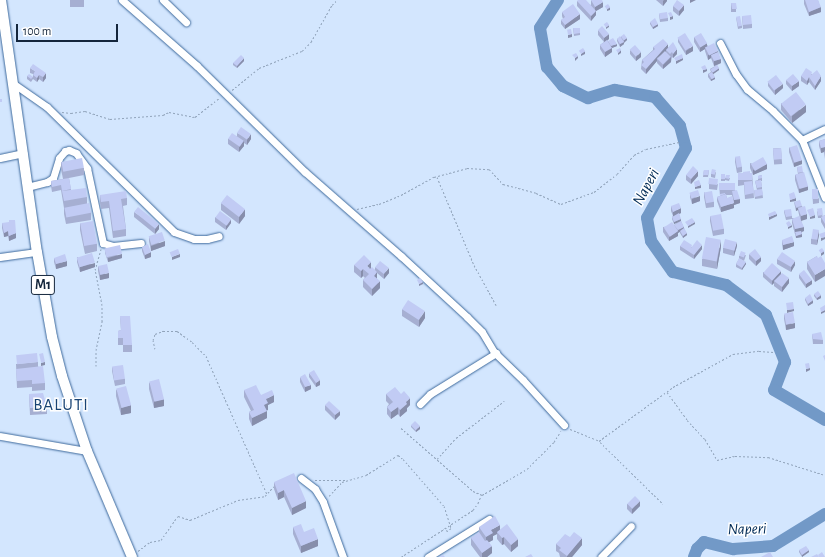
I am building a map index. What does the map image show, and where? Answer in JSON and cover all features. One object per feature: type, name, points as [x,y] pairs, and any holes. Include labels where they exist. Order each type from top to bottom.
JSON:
[{"type":"highway","name":"M1","points":[[1,0],[3,32],[14,84],[37,252],[54,343],[62,376],[88,450],[132,556]]},
{"type":"street","points":[[122,0],[177,47],[225,93],[264,134],[467,317],[482,332],[496,353],[564,425]]},
{"type":"street","points":[[163,0],[186,22]]},
{"type":"street","points":[[720,43],[736,74],[747,88],[802,140],[825,198]]},
{"type":"street","points":[[14,84],[49,110],[174,232],[186,238],[194,239],[207,239],[219,236]]},
{"type":"street","points":[[802,140],[825,129]]},
{"type":"street","points":[[27,187],[47,182],[53,178],[59,158],[65,151],[69,150],[76,153],[87,168],[102,243],[113,246],[141,243]]},
{"type":"street","points":[[0,158],[23,154]]},
{"type":"street","points":[[0,257],[37,252]]},
{"type":"street","points":[[420,404],[430,394],[496,353]]},
{"type":"street","points":[[0,436],[88,450]]},
{"type":"street","points":[[301,478],[315,489],[323,503],[343,557]]},
{"type":"street","points":[[428,557],[489,519]]},
{"type":"street","points":[[601,557],[630,526]]},
{"type":"path","points":[[49,110],[71,113],[85,111],[110,119],[163,115],[169,112],[195,117],[225,93],[235,89],[259,68],[302,51],[311,42],[332,5],[337,0]]},
{"type":"path","points":[[348,210],[379,204],[401,195],[436,176],[467,168],[489,169],[503,184],[536,193],[561,204],[594,192],[617,174],[634,155],[646,149],[680,142]]},
{"type":"path","points":[[436,176],[474,265],[496,305]]},
{"type":"path","points":[[96,366],[96,350],[102,322],[102,305],[96,270],[102,243]]},
{"type":"path","points":[[155,349],[153,340],[155,334],[163,331],[177,332],[192,342],[206,356],[267,495]]},
{"type":"path","points":[[599,442],[667,391],[733,354],[759,351],[774,352]]},
{"type":"path","points":[[667,391],[690,424],[705,439],[717,460],[735,456],[768,457],[825,475]]},
{"type":"path","points":[[437,459],[456,438],[504,401]]},
{"type":"path","points":[[401,557],[473,510],[482,495],[528,469],[554,442],[564,425],[599,442],[663,504]]},
{"type":"path","points":[[401,428],[473,491],[482,495]]},
{"type":"path","points":[[301,478],[313,480],[347,480],[366,475],[395,456],[400,456],[441,502],[450,524],[450,530],[443,529]]},
{"type":"path","points":[[323,503],[339,485],[347,480]]},
{"type":"path","points":[[132,556],[148,543],[161,540],[178,516],[190,520],[238,500],[263,497],[267,495],[277,484]]},
{"type":"building","points":[[586,0],[596,11],[591,16],[577,1]]},
{"type":"building","points":[[591,0],[602,0],[603,2],[595,7]]},
{"type":"building","points":[[677,0],[684,5],[679,11],[673,6]]},
{"type":"building","points":[[805,0],[818,0],[821,7],[809,12]]},
{"type":"building","points":[[731,3],[736,3],[737,9],[732,9]]},
{"type":"building","points":[[573,4],[580,14],[565,25],[561,20],[565,17],[562,12]]},
{"type":"building","points":[[608,4],[610,7],[607,10],[605,6]]},
{"type":"building","points":[[667,12],[668,18],[660,19],[659,13]]},
{"type":"building","points":[[671,12],[673,16],[670,17],[668,13]]},
{"type":"building","points":[[751,15],[752,24],[743,25],[742,16]]},
{"type":"building","points":[[740,16],[742,26],[738,27],[736,17]]},
{"type":"building","points":[[655,18],[658,24],[653,27],[650,22]]},
{"type":"building","points":[[607,22],[609,25],[606,28],[604,24]]},
{"type":"building","points":[[602,26],[609,34],[604,38],[598,30]]},
{"type":"building","points":[[573,28],[580,28],[580,33],[574,34]]},
{"type":"building","points":[[571,29],[572,34],[568,35],[567,30]]},
{"type":"building","points":[[685,33],[693,46],[685,50],[677,38]]},
{"type":"building","points":[[701,33],[707,43],[700,47],[694,37]]},
{"type":"building","points":[[624,34],[627,38],[624,40],[621,36]]},
{"type":"building","points":[[620,36],[624,42],[620,44],[617,39]]},
{"type":"building","points":[[613,38],[617,44],[611,46],[608,41]]},
{"type":"building","points":[[663,39],[668,44],[646,69],[641,65],[644,62],[642,60],[655,49],[653,47]]},
{"type":"building","points":[[607,40],[612,48],[605,52],[600,45]]},
{"type":"building","points":[[673,42],[677,49],[673,54],[672,52],[670,54],[666,50]]},
{"type":"building","points":[[714,43],[718,51],[709,56],[705,48]]},
{"type":"building","points":[[635,45],[641,52],[636,56],[630,50]]},
{"type":"building","points":[[583,48],[585,51],[581,54],[579,51]]},
{"type":"building","points":[[620,48],[621,50],[618,53],[616,50]]},
{"type":"building","points":[[665,51],[671,57],[663,64],[657,59]]},
{"type":"building","points":[[718,52],[721,59],[714,61],[711,55]]},
{"type":"building","points":[[576,53],[578,56],[575,58],[572,55]]},
{"type":"building","points":[[682,54],[683,58],[676,61],[674,58]]},
{"type":"building","points":[[241,55],[244,58],[237,66],[233,63]]},
{"type":"building","points":[[33,64],[46,73],[43,77],[39,75],[37,78],[33,75],[35,71],[30,68]]},
{"type":"building","points":[[705,65],[707,69],[703,70],[701,67]]},
{"type":"building","points":[[717,65],[719,68],[713,73],[710,69]]},
{"type":"building","points":[[806,68],[812,72],[811,75],[817,70],[821,76],[815,86],[809,77],[807,81],[801,76]]},
{"type":"building","points":[[712,72],[715,77],[712,79],[709,74]]},
{"type":"building","points":[[29,74],[33,77],[31,79],[27,76]]},
{"type":"building","points":[[793,74],[799,81],[792,86],[786,80]]},
{"type":"building","points":[[776,75],[783,84],[774,90],[767,82]]},
{"type":"building","points":[[796,92],[806,105],[791,116],[781,104]]},
{"type":"building","points":[[241,127],[251,134],[247,140],[237,133]]},
{"type":"building","points":[[232,133],[244,141],[240,147],[228,139]]},
{"type":"building","points":[[825,139],[825,147],[821,148],[819,141]]},
{"type":"building","points":[[797,145],[802,160],[794,163],[789,147]]},
{"type":"building","points":[[781,148],[782,159],[774,160],[773,149]]},
{"type":"building","points":[[740,156],[742,167],[737,168],[735,157]]},
{"type":"building","points":[[763,157],[767,164],[755,171],[751,164]]},
{"type":"building","points":[[82,158],[84,168],[63,172],[61,162]]},
{"type":"building","points":[[693,166],[698,171],[691,179],[686,175]]},
{"type":"building","points":[[802,166],[803,172],[798,173],[797,167]]},
{"type":"building","points":[[712,169],[716,170],[715,175],[711,174]]},
{"type":"building","points":[[704,170],[709,170],[708,175],[703,175]]},
{"type":"building","points":[[750,171],[750,174],[743,174],[743,172]]},
{"type":"building","points":[[804,172],[808,186],[799,189],[795,174]]},
{"type":"building","points":[[738,173],[752,173],[752,180],[738,180]]},
{"type":"building","points":[[721,174],[725,174],[725,179],[721,179]]},
{"type":"building","points":[[726,175],[730,175],[729,179],[725,178]]},
{"type":"building","points":[[762,175],[762,178],[758,179],[758,176]]},
{"type":"building","points":[[69,178],[71,189],[62,191],[61,185],[52,187],[51,181]]},
{"type":"building","points":[[709,178],[718,179],[717,185],[708,184]]},
{"type":"building","points":[[699,180],[701,185],[695,187],[694,182]]},
{"type":"building","points":[[761,180],[762,187],[757,188],[755,181]]},
{"type":"building","points":[[752,181],[754,193],[745,195],[744,182]]},
{"type":"building","points":[[719,183],[735,183],[735,190],[719,190]]},
{"type":"building","points":[[86,188],[87,197],[64,201],[62,191]]},
{"type":"building","points":[[762,189],[763,195],[755,197],[754,190]]},
{"type":"building","points":[[812,189],[818,189],[818,199],[812,199]]},
{"type":"building","points":[[698,190],[700,196],[691,198],[689,193]]},
{"type":"building","points":[[737,190],[740,199],[734,200],[732,191]]},
{"type":"building","points":[[126,191],[127,198],[121,199],[126,229],[113,231],[109,201],[101,202],[100,195]]},
{"type":"building","points":[[712,191],[714,202],[706,203],[704,192]]},
{"type":"building","points":[[794,192],[796,198],[790,200],[789,194]]},
{"type":"building","points":[[726,194],[727,198],[732,196],[734,203],[721,207],[717,197]]},
{"type":"building","points":[[227,195],[245,209],[239,217],[221,203]]},
{"type":"building","points":[[800,200],[802,206],[796,208],[794,202]]},
{"type":"building","points":[[89,203],[91,213],[66,218],[64,208]]},
{"type":"building","points":[[679,203],[681,208],[673,212],[671,206]]},
{"type":"building","points":[[805,206],[807,214],[801,216],[798,208]]},
{"type":"building","points":[[138,207],[159,224],[155,229],[134,212]]},
{"type":"building","points":[[813,208],[815,215],[810,217],[807,210]]},
{"type":"building","points":[[822,208],[823,215],[818,216],[817,209]]},
{"type":"building","points":[[791,209],[792,216],[786,217],[784,210]]},
{"type":"building","points":[[220,211],[231,219],[227,226],[215,217]]},
{"type":"building","points":[[775,211],[777,214],[769,217],[768,214]]},
{"type":"building","points":[[679,213],[681,219],[674,222],[672,217]]},
{"type":"building","points":[[721,214],[724,229],[713,231],[710,216]]},
{"type":"building","points":[[825,215],[825,224],[821,217]]},
{"type":"building","points":[[799,216],[804,227],[795,229],[792,219]]},
{"type":"building","points":[[692,218],[695,222],[688,226],[685,222]]},
{"type":"building","points":[[9,220],[15,220],[16,233],[9,236],[8,231],[4,233],[2,223],[9,222]]},
{"type":"building","points":[[93,221],[97,244],[84,246],[80,223]]},
{"type":"building","points":[[681,221],[684,227],[678,230],[674,225]]},
{"type":"building","points":[[789,221],[792,225],[788,227],[786,223]]},
{"type":"building","points":[[672,222],[678,231],[670,237],[664,228]]},
{"type":"building","points":[[684,228],[687,233],[683,236],[680,231]]},
{"type":"building","points":[[813,229],[819,230],[817,240],[811,239]]},
{"type":"building","points":[[801,231],[802,234],[796,236],[795,232]]},
{"type":"building","points":[[162,232],[165,241],[151,245],[149,236]]},
{"type":"building","points":[[825,232],[825,237],[821,238],[819,234]]},
{"type":"building","points":[[792,236],[794,242],[783,245],[782,240]]},
{"type":"building","points":[[706,237],[721,240],[717,261],[702,259]]},
{"type":"building","points":[[725,239],[737,242],[734,251],[723,248]]},
{"type":"building","points":[[684,240],[692,245],[691,248],[697,240],[702,245],[694,255],[680,246]]},
{"type":"building","points":[[148,244],[151,252],[145,255],[142,247]]},
{"type":"building","points":[[120,245],[122,254],[106,257],[104,249]]},
{"type":"building","points":[[822,248],[824,251],[821,254],[819,250]]},
{"type":"building","points":[[178,249],[180,254],[172,257],[170,252]]},
{"type":"building","points":[[755,249],[761,257],[756,261],[749,254]]},
{"type":"building","points":[[741,251],[746,253],[744,258],[739,256]]},
{"type":"building","points":[[782,252],[795,261],[791,267],[777,259]]},
{"type":"building","points":[[92,253],[95,263],[80,267],[77,258]]},
{"type":"building","points":[[65,254],[67,261],[56,264],[54,258]]},
{"type":"building","points":[[364,255],[371,262],[367,266],[370,269],[372,267],[377,272],[374,276],[380,281],[372,289],[363,280],[369,274],[363,269],[361,271],[354,265]]},
{"type":"building","points":[[817,256],[818,258],[821,256],[825,263],[825,269],[815,275],[807,262]]},
{"type":"building","points":[[739,258],[746,262],[742,268],[736,264]]},
{"type":"building","points":[[380,261],[389,268],[384,274],[375,267]]},
{"type":"building","points":[[772,263],[781,271],[772,281],[763,273]]},
{"type":"building","points":[[107,264],[109,273],[100,275],[98,266]]},
{"type":"building","points":[[804,270],[812,280],[806,284],[799,274]]},
{"type":"building","points":[[782,273],[789,278],[782,287],[774,281]]},
{"type":"building","points":[[420,278],[423,282],[419,284],[417,280]]},
{"type":"building","points":[[818,291],[821,295],[817,298],[814,294]]},
{"type":"building","points":[[810,294],[813,300],[808,304],[805,298]]},
{"type":"building","points":[[408,300],[425,311],[419,320],[402,309]]},
{"type":"building","points":[[793,302],[794,309],[787,310],[786,303]]},
{"type":"building","points":[[825,305],[825,310],[821,312],[820,308]]},
{"type":"building","points":[[793,312],[795,323],[786,324],[784,314]]},
{"type":"building","points":[[120,316],[130,316],[132,345],[123,345],[123,338],[118,338],[118,331],[121,330]]},
{"type":"building","points":[[821,332],[823,340],[813,339],[812,334]]},
{"type":"building","points":[[37,353],[38,362],[17,364],[16,355]]},
{"type":"building","points":[[43,353],[45,362],[41,363],[39,354]]},
{"type":"building","points":[[809,363],[810,368],[806,369],[805,364]]},
{"type":"building","points":[[123,365],[125,379],[114,380],[112,367]]},
{"type":"building","points":[[43,366],[45,383],[32,384],[32,380],[17,381],[16,369]]},
{"type":"building","points":[[314,370],[320,380],[316,383],[309,373]]},
{"type":"building","points":[[305,374],[311,385],[305,387],[300,377]]},
{"type":"building","points":[[159,379],[164,399],[154,402],[149,381]]},
{"type":"building","points":[[256,385],[261,395],[272,390],[274,395],[266,399],[268,403],[264,405],[267,411],[252,418],[249,412],[254,410],[244,390]]},
{"type":"building","points":[[126,386],[131,405],[122,408],[116,389]]},
{"type":"building","points":[[395,387],[401,394],[404,391],[410,398],[406,402],[407,404],[400,410],[398,407],[391,412],[387,407],[393,402],[386,394]]},
{"type":"building","points":[[43,393],[47,407],[30,408],[29,394]]},
{"type":"building","points":[[329,401],[340,411],[335,415],[325,405]]},
{"type":"building","points":[[415,421],[420,426],[416,430],[411,425]]},
{"type":"building","points":[[294,473],[306,501],[292,508],[284,490],[278,493],[274,482]]},
{"type":"building","points":[[635,496],[640,501],[632,509],[627,504]]},
{"type":"building","points":[[495,516],[500,525],[491,530],[493,533],[486,537],[479,527]]},
{"type":"building","points":[[301,524],[304,532],[314,528],[318,539],[301,546],[293,527]]},
{"type":"building","points":[[507,524],[518,539],[511,545],[497,532]]},
{"type":"building","points":[[479,532],[485,541],[487,540],[492,546],[482,553],[471,538]]},
{"type":"building","points":[[574,532],[582,538],[567,556],[559,550],[561,548],[556,544],[565,534],[570,537]]},
{"type":"building","points":[[806,546],[809,550],[802,555],[799,550]]},
{"type":"building","points":[[770,552],[773,557],[761,557]]},
{"type":"building","points":[[822,552],[825,557],[819,557],[818,555]]},
{"type":"building","points":[[531,554],[533,557],[525,557]]},
{"type":"building","points":[[817,554],[819,557],[811,557]]},
{"type":"waterway","name":"Naperi","points":[[558,0],[540,28],[547,67],[563,86],[588,98],[615,90],[655,97],[680,126],[686,148],[647,218],[651,241],[673,272],[726,285],[766,315],[785,362],[774,390],[825,420]]},
{"type":"waterway","name":"Naperi","points":[[694,557],[697,549],[704,542],[733,549],[773,546],[825,514]]},
{"type":"district","name":"BALUTI","points":[[61,405]]}]
